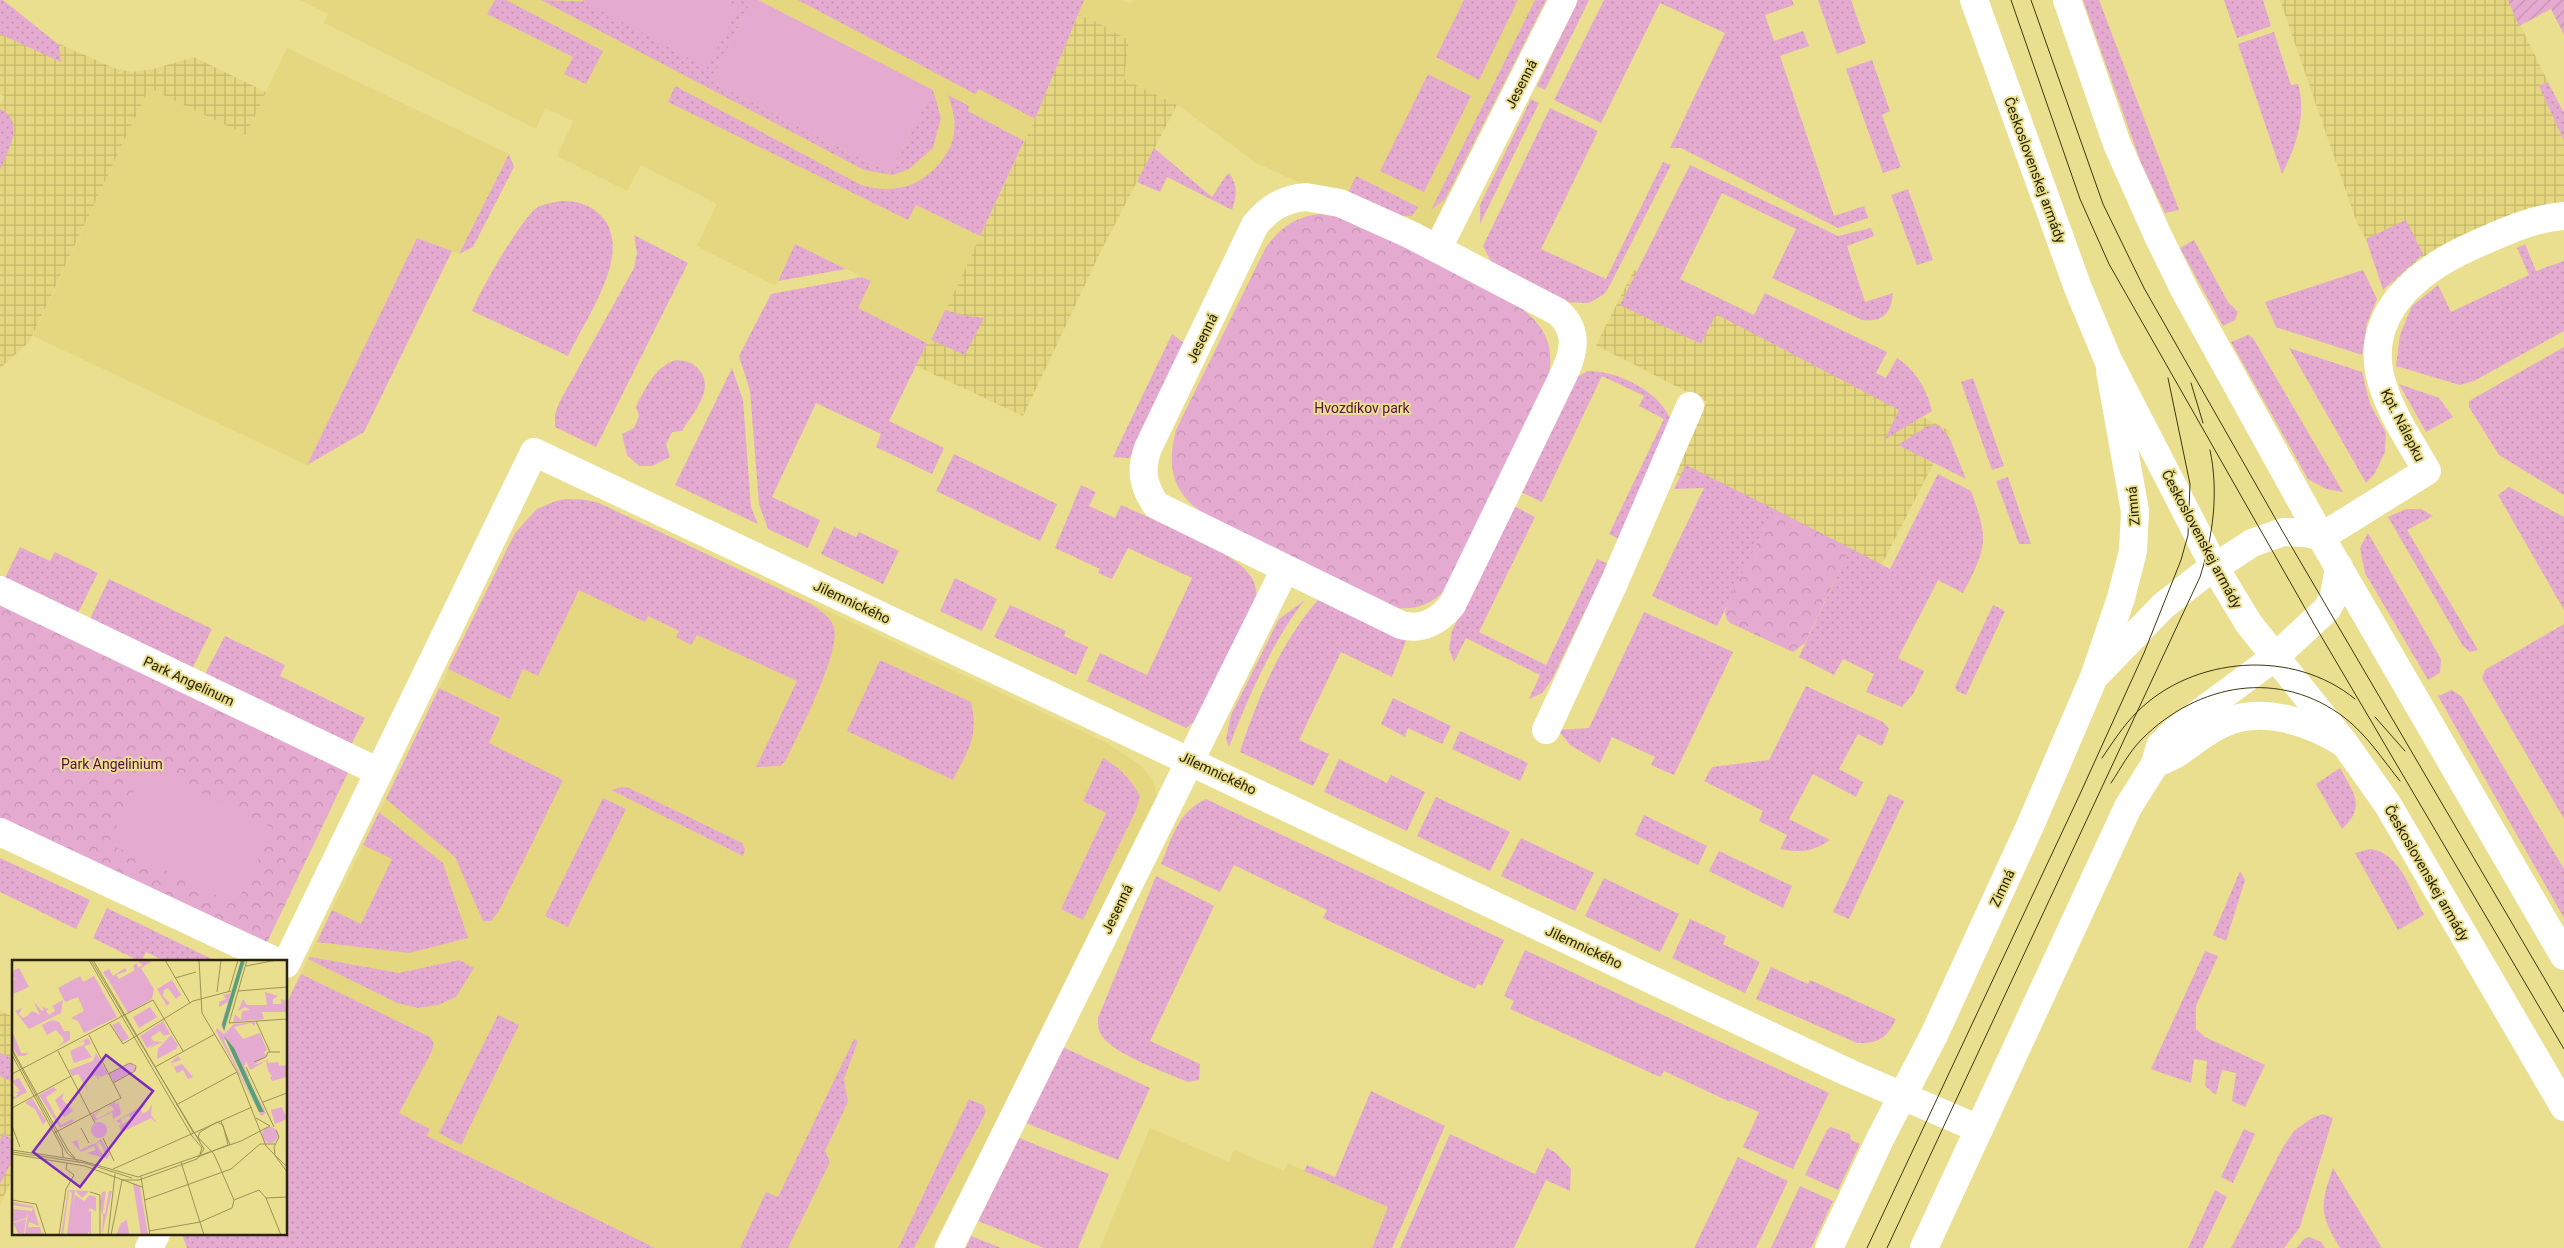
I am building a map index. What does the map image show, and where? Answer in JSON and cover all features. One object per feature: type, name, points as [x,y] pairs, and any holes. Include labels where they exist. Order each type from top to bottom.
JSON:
[{"type":"street","name":"Jesenná","points":[[1438,248],[1563,0]]},
{"type":"street","name":"Československej armády","points":[[1974,0],[2078,288],[2108,360],[2214,568],[2237,607],[2345,744],[2388,805],[2564,1107]]},
{"type":"street","points":[[2066,0],[2118,144],[2158,236],[2230,376],[2564,956]]},
{"type":"street","name":"Jesenná","points":[[1300,197],[1321,198],[1340,203],[1438,248],[1558,312],[1571,326],[1574,343],[1566,372],[1452,606],[1438,619],[1416,627],[1401,625],[1156,505],[1148,494],[1143,473],[1148,448],[1255,224],[1264,214],[1280,202],[1300,197]]},
{"type":"street","name":"Kpt. Nálepku","points":[[2321,537],[2427,471],[2391,408],[2379,369],[2379,337],[2387,315],[2398,297],[2430,268],[2454,254],[2533,222],[2564,216]]},
{"type":"street","name":"Zimná","points":[[1829,1248],[1902,1095],[1934,1035],[2022,844],[2094,677],[2128,574],[2135,532],[2134,494],[2108,360]]},
{"type":"street","points":[[1546,730],[1614,583],[1690,406]]},
{"type":"street","name":"Jilemnického","points":[[379,772],[534,452],[1190,760],[1847,1072],[1902,1095]]},
{"type":"street","name":"Zimná","points":[[2094,677],[2163,606],[2214,568],[2252,544],[2282,532],[2307,533],[2321,537]]},
{"type":"street","points":[[1924,1248],[2128,807],[2155,764],[2160,746],[2175,731],[2275,657],[2314,624],[2327,609],[2334,596],[2339,567]]},
{"type":"street","name":"Jesenná","points":[[950,1248],[1285,569]]},
{"type":"street","name":"Park Angelinum","points":[[0,590],[379,772]]},
{"type":"street","points":[[2155,764],[2178,754],[2224,723],[2247,717],[2276,717],[2300,722],[2330,734],[2345,744]]},
{"type":"street","points":[[288,960],[379,772]]},
{"type":"street","points":[[0,832],[273,960]]},
{"type":"street","points":[[1902,1095],[1979,1129]]},
{"type":"street","points":[[149,1248],[155,1236]]},
{"type":"shaded area","points":[[300,0],[1122,0],[1130,4],[1133,0],[1563,0],[1438,248],[1255,162],[1176,104],[1124,79],[1116,32],[1078,15],[1035,119],[930,344],[857,308],[871,281],[795,244],[775,286],[697,246],[717,204],[641,165],[627,191],[557,156],[573,121],[545,108],[536,129],[324,23],[328,14]]},
{"type":"shaded area","points":[[2280,0],[2508,0],[2548,82],[2539,86],[2564,141],[2564,216],[2398,297],[2357,223]]},
{"type":"shaded area","points":[[1078,15],[1089,18],[1129,40],[1124,79],[1177,105],[1102,249],[1023,416],[916,366],[927,343],[930,344],[1035,119]]},
{"type":"shaded area","points":[[0,18],[114,68],[132,72],[153,69],[194,57],[266,92],[246,135],[149,88],[29,342],[0,368],[0,105],[4,96],[0,94]]},
{"type":"shaded area","points":[[287,48],[509,154],[459,254],[417,238],[307,465],[33,336],[149,88],[246,135]]},
{"type":"shaded area","points":[[1634,270],[1950,431],[1876,576],[1672,472],[1707,402],[1596,345]]},
{"type":"shaded area","points":[[567,499],[599,503],[1107,743],[1140,765],[1153,780],[1158,799],[1155,812],[932,1248],[246,1248],[280,1236],[288,1236],[288,1000],[515,533],[537,509],[556,501]]},
{"type":"shaded area","points":[[0,1011],[12,1016],[12,1180],[0,1204]]},
{"type":"shaded area","points":[[1150,1128],[1229,1162],[1234,1150],[1284,1171],[1287,1163],[1389,1207],[1372,1248],[1100,1248]]},
{"type":"green space","points":[[0,0],[3,0],[59,45],[61,62],[0,34]]},
{"type":"green space","points":[[495,0],[506,0],[603,51],[586,84],[564,74],[573,57],[487,14]]},
{"type":"green space","points":[[541,0],[738,7],[726,0],[752,0],[711,81],[890,173],[933,90],[941,118],[933,148],[909,169],[893,175],[864,170]]},
{"type":"green space","points":[[582,0],[726,0],[739,7],[707,68]]},
{"type":"green space","points":[[752,0],[758,0],[933,90],[890,173],[711,81]]},
{"type":"green space","points":[[798,0],[1084,0],[1035,119],[979,89],[975,94]]},
{"type":"green space","points":[[1464,0],[1518,0],[1479,80],[1436,57]]},
{"type":"green space","points":[[1535,0],[1546,0],[1445,199],[1431,210]]},
{"type":"green space","points":[[1578,0],[1589,0],[1545,90],[1537,86]]},
{"type":"green space","points":[[1604,0],[1792,0],[1794,5],[1765,15],[1774,41],[1803,31],[1809,46],[1780,56],[1834,216],[1864,206],[1868,218],[1838,228],[1681,148],[1670,148],[1725,33],[1660,3],[1601,123],[1554,100]]},
{"type":"green space","points":[[1818,0],[1851,0],[1866,43],[1837,54]]},
{"type":"green space","points":[[2083,0],[2099,0],[2179,210],[2165,213],[2141,163]]},
{"type":"green space","points":[[2224,0],[2263,0],[2271,26],[2237,38]]},
{"type":"green space","points":[[2508,0],[2564,0],[2564,35],[2551,9],[2519,26]]},
{"type":"green space","points":[[2274,32],[2291,85],[2298,84],[2301,107],[2301,119],[2296,141],[2282,174],[2238,44]]},
{"type":"green space","points":[[1872,60],[1890,111],[1882,115],[1901,167],[1883,173],[1846,69]]},
{"type":"green space","points":[[1428,74],[1471,96],[1424,192],[1380,171]]},
{"type":"green space","points":[[2548,82],[2564,113],[2564,141],[2539,86]]},
{"type":"green space","points":[[675,86],[861,185],[872,188],[894,189],[904,187],[923,178],[940,163],[951,145],[954,132],[954,118],[948,95],[969,106],[968,111],[1024,141],[980,236],[916,205],[908,220],[668,102]]},
{"type":"green space","points":[[1531,99],[1539,103],[1480,224],[1480,205]]},
{"type":"green space","points":[[1550,108],[1598,131],[1541,249],[1606,279],[1663,162],[1671,165],[1610,285],[1604,294],[1589,303],[1565,302],[1493,265],[1483,246]]},
{"type":"green space","points":[[0,109],[8,114],[14,129],[10,146],[0,170]]},
{"type":"green space","points":[[1154,148],[1212,197],[1227,174],[1230,174],[1236,191],[1232,210],[1167,177],[1160,192],[1137,182]]},
{"type":"green space","points":[[509,154],[514,167],[473,247],[459,254]]},
{"type":"green space","points":[[1690,165],[1838,236],[1871,228],[1874,236],[1847,246],[1865,302],[1893,293],[1890,306],[1885,315],[1875,320],[1862,320],[1772,278],[1796,229],[1722,193],[1680,279],[1754,315],[1765,293],[1887,352],[1876,373],[1886,378],[1897,358],[1910,368],[1919,380],[1927,394],[1932,411],[1885,439],[1899,410],[1716,314],[1701,344],[1620,305]]},
{"type":"green space","points":[[1356,176],[1418,207],[1412,216],[1401,216],[1347,195]]},
{"type":"green space","points":[[1908,189],[1933,260],[1917,265],[1891,195]]},
{"type":"green space","points":[[560,201],[584,204],[600,214],[611,234],[613,251],[603,288],[568,356],[472,311],[500,258],[526,219],[540,206]]},
{"type":"green space","name":"Hvozdíkov park","points":[[1321,214],[1350,219],[1519,306],[1535,321],[1549,345],[1549,377],[1447,589],[1435,599],[1417,607],[1396,608],[1202,512],[1184,496],[1174,476],[1172,454],[1176,430],[1266,247],[1283,228],[1304,217]]},
{"type":"green space","points":[[2406,220],[2423,254],[2383,290],[2366,239]]},
{"type":"green space","points":[[634,235],[688,263],[596,447],[555,427],[555,415],[559,403],[634,268],[637,253]]},
{"type":"green space","points":[[417,238],[452,251],[364,432],[307,465]]},
{"type":"green space","points":[[2194,240],[2228,302],[2238,312],[2235,320],[2223,326],[2180,248]]},
{"type":"green space","points":[[795,244],[846,269],[778,281]]},
{"type":"green space","points":[[2525,244],[2536,271],[2564,261],[2564,331],[2474,381],[2460,385],[2396,366],[2400,335],[2412,306],[2438,285],[2451,312],[2529,275],[2517,248]]},
{"type":"green space","points":[[2363,270],[2377,299],[2367,323],[2362,355],[2276,327],[2265,302]]},
{"type":"green space","points":[[862,277],[871,281],[858,308],[927,343],[889,421],[944,448],[932,474],[876,447],[881,434],[816,403],[772,497],[820,520],[808,548],[768,529],[759,504],[750,391],[739,356],[771,294]]},
{"type":"green space","points":[[945,310],[966,316],[984,318],[965,355],[931,340]]},
{"type":"green space","points":[[1172,334],[1184,343],[1134,453],[1129,458],[1113,457]]},
{"type":"green space","points":[[2248,335],[2253,338],[2343,492],[2326,489],[2308,479],[2231,342]]},
{"type":"green space","points":[[2564,347],[2564,495],[2499,455],[2469,407],[2469,401]]},
{"type":"green space","points":[[2289,348],[2362,372],[2370,404],[2386,433],[2385,452],[2375,473],[2366,483]]},
{"type":"green space","points":[[676,360],[690,363],[700,371],[704,378],[704,394],[682,431],[672,432],[666,444],[670,457],[652,466],[639,466],[627,455],[622,434],[634,428],[639,416],[636,406],[652,378],[662,367]]},
{"type":"green space","points":[[732,368],[743,400],[751,507],[758,524],[675,485]]},
{"type":"green space","points":[[1588,371],[1612,375],[1636,385],[1657,400],[1671,420],[1619,539],[1609,534],[1664,419],[1639,406],[1644,396],[1602,376],[1542,502],[1521,492],[1577,377]]},
{"type":"green space","points":[[1973,378],[2004,466],[1992,470],[1961,382]]},
{"type":"green space","points":[[2399,384],[2439,398],[2453,417],[2426,432]]},
{"type":"green space","points":[[1939,425],[1950,439],[1966,479],[1898,445],[1926,427]]},
{"type":"green space","points":[[954,454],[1057,504],[1040,541],[936,491]]},
{"type":"green space","points":[[1686,465],[1774,509],[1717,626],[1652,596],[1704,488],[1674,489]]},
{"type":"green space","points":[[1938,474],[1971,491],[1981,521],[1983,543],[1977,565],[1963,593],[1938,580],[1898,658],[1924,671],[1913,694],[1902,707],[1866,692],[1874,674],[1843,659],[1834,675],[1799,657],[1850,548],[1890,569]]},
{"type":"green space","points":[[2008,477],[2031,544],[2019,544],[1996,481]]},
{"type":"green space","points":[[1081,485],[1096,492],[1089,506],[1115,518],[1121,505],[1209,545],[1240,565],[1255,584],[1257,603],[1202,715],[1186,728],[1087,681],[1100,653],[1147,675],[1192,578],[1128,548],[1112,579],[1098,573],[1100,569],[1055,548]]},
{"type":"green space","points":[[2509,487],[2564,517],[2564,610],[2498,495]]},
{"type":"green space","points":[[567,499],[599,503],[811,604],[829,619],[833,625],[835,636],[826,671],[800,731],[781,766],[756,767],[797,681],[697,635],[691,645],[676,637],[679,631],[648,616],[645,622],[579,590],[538,676],[523,669],[510,699],[448,669],[515,533],[537,509],[556,501]]},
{"type":"green space","points":[[1514,506],[1535,517],[1479,632],[1546,665],[1597,559],[1608,564],[1551,681],[1542,693],[1529,699],[1540,675],[1466,638],[1454,662],[1449,649],[1452,631]]},
{"type":"green space","points":[[1774,509],[1850,548],[1805,643],[1793,652],[1730,623],[1725,615],[1729,600]]},
{"type":"green space","points":[[2406,509],[2421,509],[2433,516],[2407,530],[2478,650],[2470,652],[2463,646],[2388,517]]},
{"type":"green space","points":[[834,527],[856,537],[859,532],[899,551],[883,584],[821,554]]},
{"type":"green space","points":[[2368,533],[2441,659],[2440,673],[2428,680],[2365,573],[2360,548]]},
{"type":"green space","points":[[20,547],[50,561],[55,552],[98,573],[78,613],[5,578]]},
{"type":"green space","points":[[955,578],[997,599],[982,631],[940,611]]},
{"type":"green space","points":[[109,579],[212,629],[192,669],[90,619]]},
{"type":"green space","name":"Park Angelinium","points":[[0,590],[354,760],[261,955],[0,832]]},
{"type":"green space","points":[[1318,600],[1407,638],[1392,677],[1341,652],[1299,740],[1329,754],[1313,786],[1240,752],[1262,692],[1272,672],[1293,634]]},
{"type":"green space","points":[[1304,601],[1271,652],[1252,690],[1229,747],[1226,739],[1231,715],[1279,619]]},
{"type":"green space","points":[[1010,605],[1066,631],[1064,636],[1088,647],[1076,675],[994,637]]},
{"type":"green space","points":[[1993,605],[2005,611],[1966,695],[1957,691],[1955,687]]},
{"type":"green space","points":[[1644,612],[1733,652],[1674,775],[1651,765],[1655,757],[1612,737],[1600,763],[1570,745],[1558,730],[1589,728]]},
{"type":"green space","points":[[2564,624],[2564,819],[2482,678],[2485,670]]},
{"type":"green space","points":[[225,636],[285,665],[280,676],[365,718],[352,743],[348,745],[204,676]]},
{"type":"green space","points":[[880,660],[971,702],[974,725],[971,743],[953,780],[847,731]]},
{"type":"green space","points":[[1806,686],[1883,722],[1889,729],[1882,746],[1858,734],[1839,769],[1863,782],[1856,797],[1813,774],[1789,819],[1830,840],[1812,849],[1794,851],[1780,849],[1787,835],[1759,821],[1763,811],[1704,781],[1712,767],[1769,760]]},
{"type":"green space","points":[[439,688],[500,718],[489,743],[563,780],[499,911],[491,921],[483,921],[455,857],[386,799]]},
{"type":"green space","points":[[2452,690],[2462,697],[2564,869],[2564,918],[2438,696]]},
{"type":"green space","points":[[1393,698],[1451,726],[1442,744],[1408,728],[1405,737],[1381,724]]},
{"type":"green space","points":[[1460,731],[1528,763],[1520,781],[1452,749]]},
{"type":"green space","points":[[1103,758],[1124,774],[1140,796],[1136,810],[1083,920],[1061,909],[1106,813],[1083,801]]},
{"type":"green space","points":[[1339,759],[1387,783],[1391,775],[1425,792],[1407,831],[1324,792]]},
{"type":"green space","points":[[146,766],[273,828],[236,905],[108,843]]},
{"type":"green space","points":[[2340,768],[2353,792],[2356,806],[2350,821],[2342,829],[2316,784]]},
{"type":"green space","points":[[622,787],[629,788],[742,843],[745,849],[743,856],[611,790]]},
{"type":"green space","points":[[1889,794],[1904,801],[1849,919],[1833,912]]},
{"type":"green space","points":[[1436,797],[1510,832],[1490,871],[1417,836]]},
{"type":"green space","points":[[603,798],[626,809],[568,927],[545,916]]},
{"type":"green space","points":[[1206,799],[1504,940],[1482,986],[1478,984],[1475,989],[1323,918],[1327,910],[1234,865],[1220,892],[1161,864],[1182,818],[1188,811]]},
{"type":"green space","points":[[379,812],[443,863],[468,938],[409,953],[317,942],[332,910],[361,924],[392,859],[363,845]]},
{"type":"green space","points":[[1644,815],[1707,846],[1698,865],[1635,835]]},
{"type":"green space","points":[[1521,838],[1594,873],[1575,911],[1501,876]]},
{"type":"green space","points":[[2370,849],[2389,857],[2397,865],[2424,915],[2398,930],[2355,853]]},
{"type":"green space","points":[[1719,851],[1792,886],[1783,908],[1709,871]]},
{"type":"green space","points":[[0,858],[90,900],[76,929],[0,892]]},
{"type":"green space","points":[[2240,871],[2245,880],[2226,941],[2213,935]]},
{"type":"green space","points":[[1156,876],[1214,906],[1150,1041],[1200,1064],[1199,1080],[1188,1082],[1117,1050],[1108,1043],[1099,1030],[1098,1018]]},
{"type":"green space","points":[[1604,878],[1679,914],[1660,952],[1585,916]]},
{"type":"green space","points":[[107,908],[214,960],[163,960],[146,952],[142,960],[137,960],[93,938]]},
{"type":"green space","points":[[1690,919],[1726,936],[1723,944],[1760,962],[1745,993],[1672,958]]},
{"type":"green space","points":[[1525,950],[1829,1093],[1793,1169],[1743,1147],[1759,1112],[1731,1100],[1730,1102],[1664,1071],[1660,1077],[1510,1009],[1514,1001],[1504,996]]},
{"type":"green space","points":[[2205,951],[2218,956],[2196,1006],[2196,1029],[2205,1037],[2265,1065],[2245,1107],[2232,1101],[2236,1073],[2222,1070],[2216,1095],[2205,1086],[2207,1061],[2194,1059],[2191,1083],[2151,1069]]},
{"type":"green space","points":[[310,957],[399,973],[459,960],[474,968],[456,997],[438,1005],[418,1008],[397,1003],[308,959]]},
{"type":"green space","points":[[1771,967],[1808,984],[1810,980],[1896,1019],[1889,1031],[1881,1038],[1876,1041],[1857,1043],[1756,999]]},
{"type":"green space","points":[[301,974],[430,1037],[434,1044],[431,1053],[399,1113],[430,1129],[427,1136],[655,1248],[187,1248],[183,1236],[288,1236],[288,1000]]},
{"type":"green space","points":[[498,1015],[519,1025],[461,1145],[439,1133]]},
{"type":"green space","points":[[854,1039],[858,1041],[844,1079],[848,1102],[825,1151],[830,1162],[788,1248],[740,1248],[766,1192],[778,1197]]},
{"type":"green space","points":[[1063,1047],[1150,1088],[1118,1160],[1026,1123]]},
{"type":"green space","points":[[0,1053],[12,1058],[12,1082],[0,1076]]},
{"type":"green space","points":[[1371,1091],[1445,1126],[1392,1248],[1372,1248],[1388,1207],[1304,1171],[1307,1165],[1335,1177]]},
{"type":"green space","points":[[969,1099],[983,1105],[986,1111],[983,1118],[914,1248],[898,1248]]},
{"type":"green space","points":[[2323,1114],[2333,1118],[2300,1227],[2284,1248],[2231,1248],[2283,1147],[2294,1131],[2312,1118]]},
{"type":"green space","points":[[1831,1127],[1850,1134],[1851,1140],[1860,1144],[1838,1190],[1805,1175],[1827,1130]]},
{"type":"green space","points":[[2244,1129],[2255,1134],[2233,1183],[2221,1177]]},
{"type":"green space","points":[[3,1133],[12,1140],[12,1161],[0,1184],[0,1140]]},
{"type":"green space","points":[[1450,1134],[1535,1174],[1547,1148],[1555,1152],[1571,1169],[1570,1191],[1546,1180],[1514,1248],[1400,1248]]},
{"type":"green space","points":[[1019,1138],[1109,1174],[1078,1248],[1044,1248],[978,1221]]},
{"type":"green space","points":[[1738,1157],[1788,1181],[1756,1248],[1694,1248]]},
{"type":"green space","points":[[2333,1168],[2382,1248],[2340,1248],[2328,1226],[2324,1209],[2326,1191]]},
{"type":"green space","points":[[1800,1186],[1833,1201],[1811,1248],[1771,1248]]},
{"type":"green space","points":[[2215,1190],[2227,1197],[2203,1248],[2188,1248]]},
{"type":"green space","points":[[971,1236],[1001,1248],[966,1248]]},
{"type":"green space","points":[[2310,1237],[2321,1242],[2325,1248],[2297,1248],[2304,1239]]},
{"type":"tram line","points":[[2011,0],[2080,199],[2109,264],[2314,624],[2564,1049]]},
{"type":"tram line","points":[[2031,0],[2103,204],[2144,288],[2283,532],[2564,1012]]},
{"type":"tram line","points":[[1867,1248],[2080,794],[2144,653],[2181,560],[2188,535],[2190,484],[2168,378]]},
{"type":"tram line","points":[[2191,383],[2203,423]]},
{"type":"tram line","points":[[1887,1248],[2200,577],[2205,562],[2213,514],[2214,482],[2210,450]]},
{"type":"tram line","points":[[2102,758],[2132,717],[2160,693],[2186,679],[2214,670],[2244,665],[2274,666],[2303,672],[2330,683],[2355,699]]},
{"type":"tram line","points":[[2111,783],[2137,744],[2164,720],[2188,705],[2214,695],[2240,689],[2267,688],[2294,692],[2320,702],[2345,718],[2368,740],[2400,781]]},
{"type":"tram line","points":[[2375,717],[2405,751]]}]
